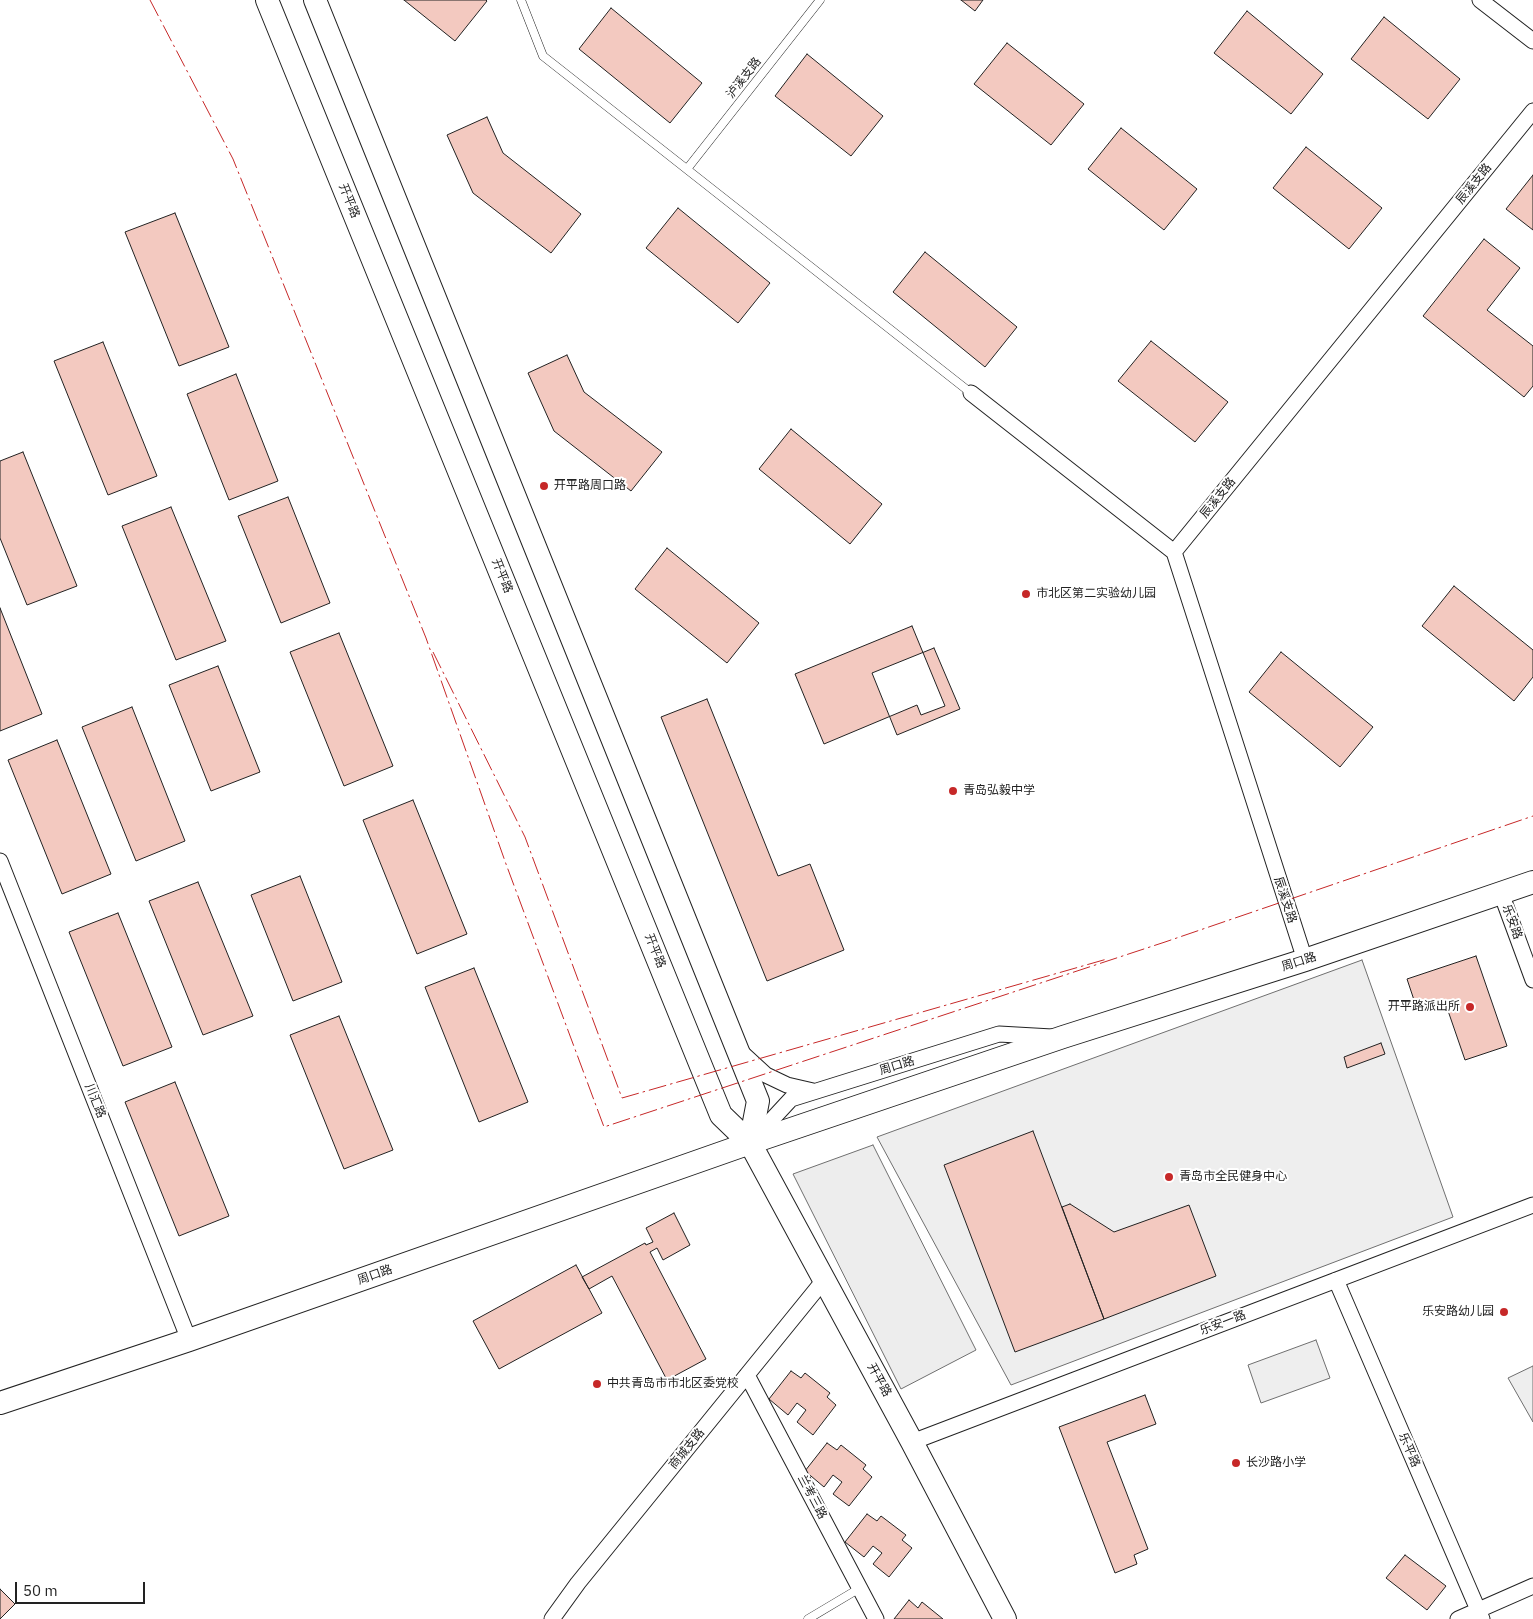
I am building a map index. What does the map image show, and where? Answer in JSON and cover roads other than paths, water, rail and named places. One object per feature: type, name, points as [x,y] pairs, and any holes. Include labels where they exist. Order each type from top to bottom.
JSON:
[{"type":"main road","name":"开平路","points":[[267,0],[721,1114],[750,1143],[912,1442],[1005,1619]]},
{"type":"main road","points":[[315,0],[758,1101],[750,1143]]},
{"type":"main road","name":"周口路","points":[[0,1404],[189,1340],[750,1143],[1063,1037],[1305,960],[1533,882]]},
{"type":"street","points":[[1480,0],[1533,41]]},
{"type":"street","name":"辰溪支路","points":[[1305,960],[1174,552],[1533,111]]},
{"type":"street","points":[[971,393],[1174,552]]},
{"type":"street","name":"川汇路","points":[[0,861],[189,1340]]},
{"type":"street","name":"乐安路","points":[[1501,893],[1533,980]]},
{"type":"street","name":"周口路","points":[[750,1143],[791,1099],[999,1034],[1063,1037]]},
{"type":"street","points":[[738,1050],[766,1075],[787,1085],[815,1092]]},
{"type":"street","name":"乐安一路","points":[[912,1442],[1533,1205]]},
{"type":"street","name":"商城支路","points":[[552,1619],[578,1582],[824,1280]]},
{"type":"street","name":"乐平路","points":[[1336,1280],[1480,1615]]},
{"type":"street","name":"兰考三路","points":[[747,1375],[876,1619]]},
{"type":"street","points":[[1458,1619],[1480,1615],[1533,1586]]},
{"type":"lane","points":[[521,0],[543,56],[971,393]]},
{"type":"lane","name":"泸溪支路","points":[[687,169],[820,0]]},
{"type":"lane","points":[[808,1619],[860,1588]]},
{"type":"place","name":"开平路周口路","points":[[544,486]]},
{"type":"place","name":"市北区第二实验幼儿园","points":[[1026,594]]},
{"type":"place","name":"青岛弘毅中学","points":[[953,791]]},
{"type":"place","name":"开平路派出所","points":[[1470,1007]]},
{"type":"place","name":"青岛市全民健身中心","points":[[1169,1177]]},
{"type":"place","name":"乐安路幼儿园","points":[[1504,1312]]},
{"type":"place","name":"中共青岛市市北区委党校","points":[[597,1384]]},
{"type":"place","name":"长沙路小学","points":[[1236,1463]]}]
